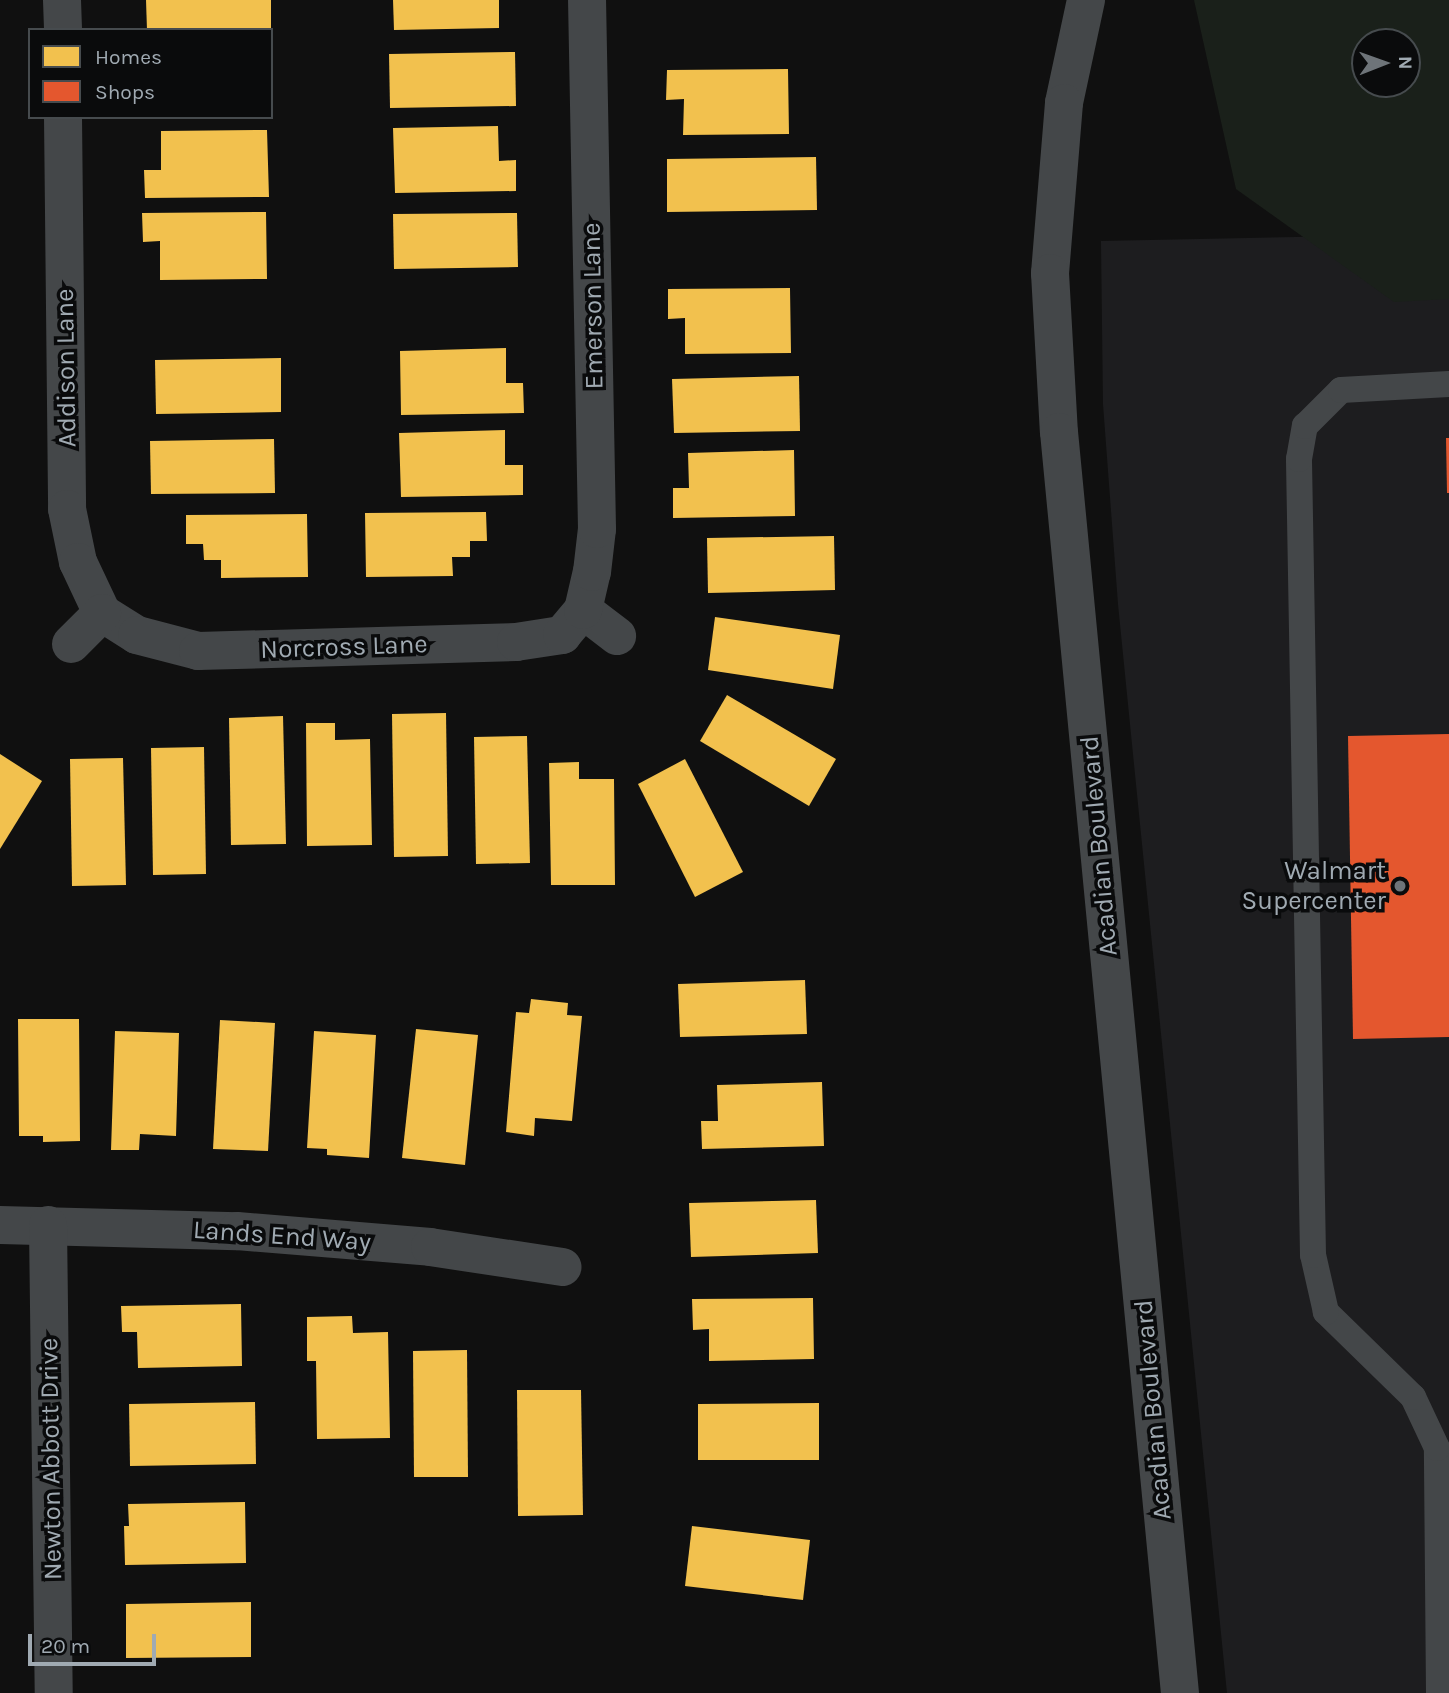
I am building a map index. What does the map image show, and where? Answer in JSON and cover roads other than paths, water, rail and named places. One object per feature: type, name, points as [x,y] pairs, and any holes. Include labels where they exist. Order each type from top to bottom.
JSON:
[{"type":"street","points":[[62,0],[63,28]]},
{"type":"street","name":"Emerson Lane","points":[[583,610],[592,572],[597,528],[587,0]]},
{"type":"street","name":"Acadian Boulevard","points":[[1086,0],[1064,103],[1051,273],[1059,432],[1180,1693]]},
{"type":"street","name":"Addison Lane","points":[[63,119],[67,509],[78,562],[102,613]]},
{"type":"street","points":[[583,610],[617,636]]},
{"type":"street","name":"Norcross Lane","points":[[102,613],[137,635],[198,652],[516,642],[562,635],[583,610]]},
{"type":"street","points":[[71,645],[102,613]]},
{"type":"street","name":"Lands End Way","points":[[0,1225],[237,1231],[389,1244],[562,1267]]},
{"type":"street","name":"Newton Abbott Drive","points":[[48,1225],[54,1693]]},
{"type":"lane","points":[[1439,1693],[1437,1448],[1413,1397],[1326,1312],[1313,1255],[1299,459],[1305,426],[1341,390],[1449,384]]},
{"type":"place","name":"Walmart Supercenter","points":[[1400,886]]}]
